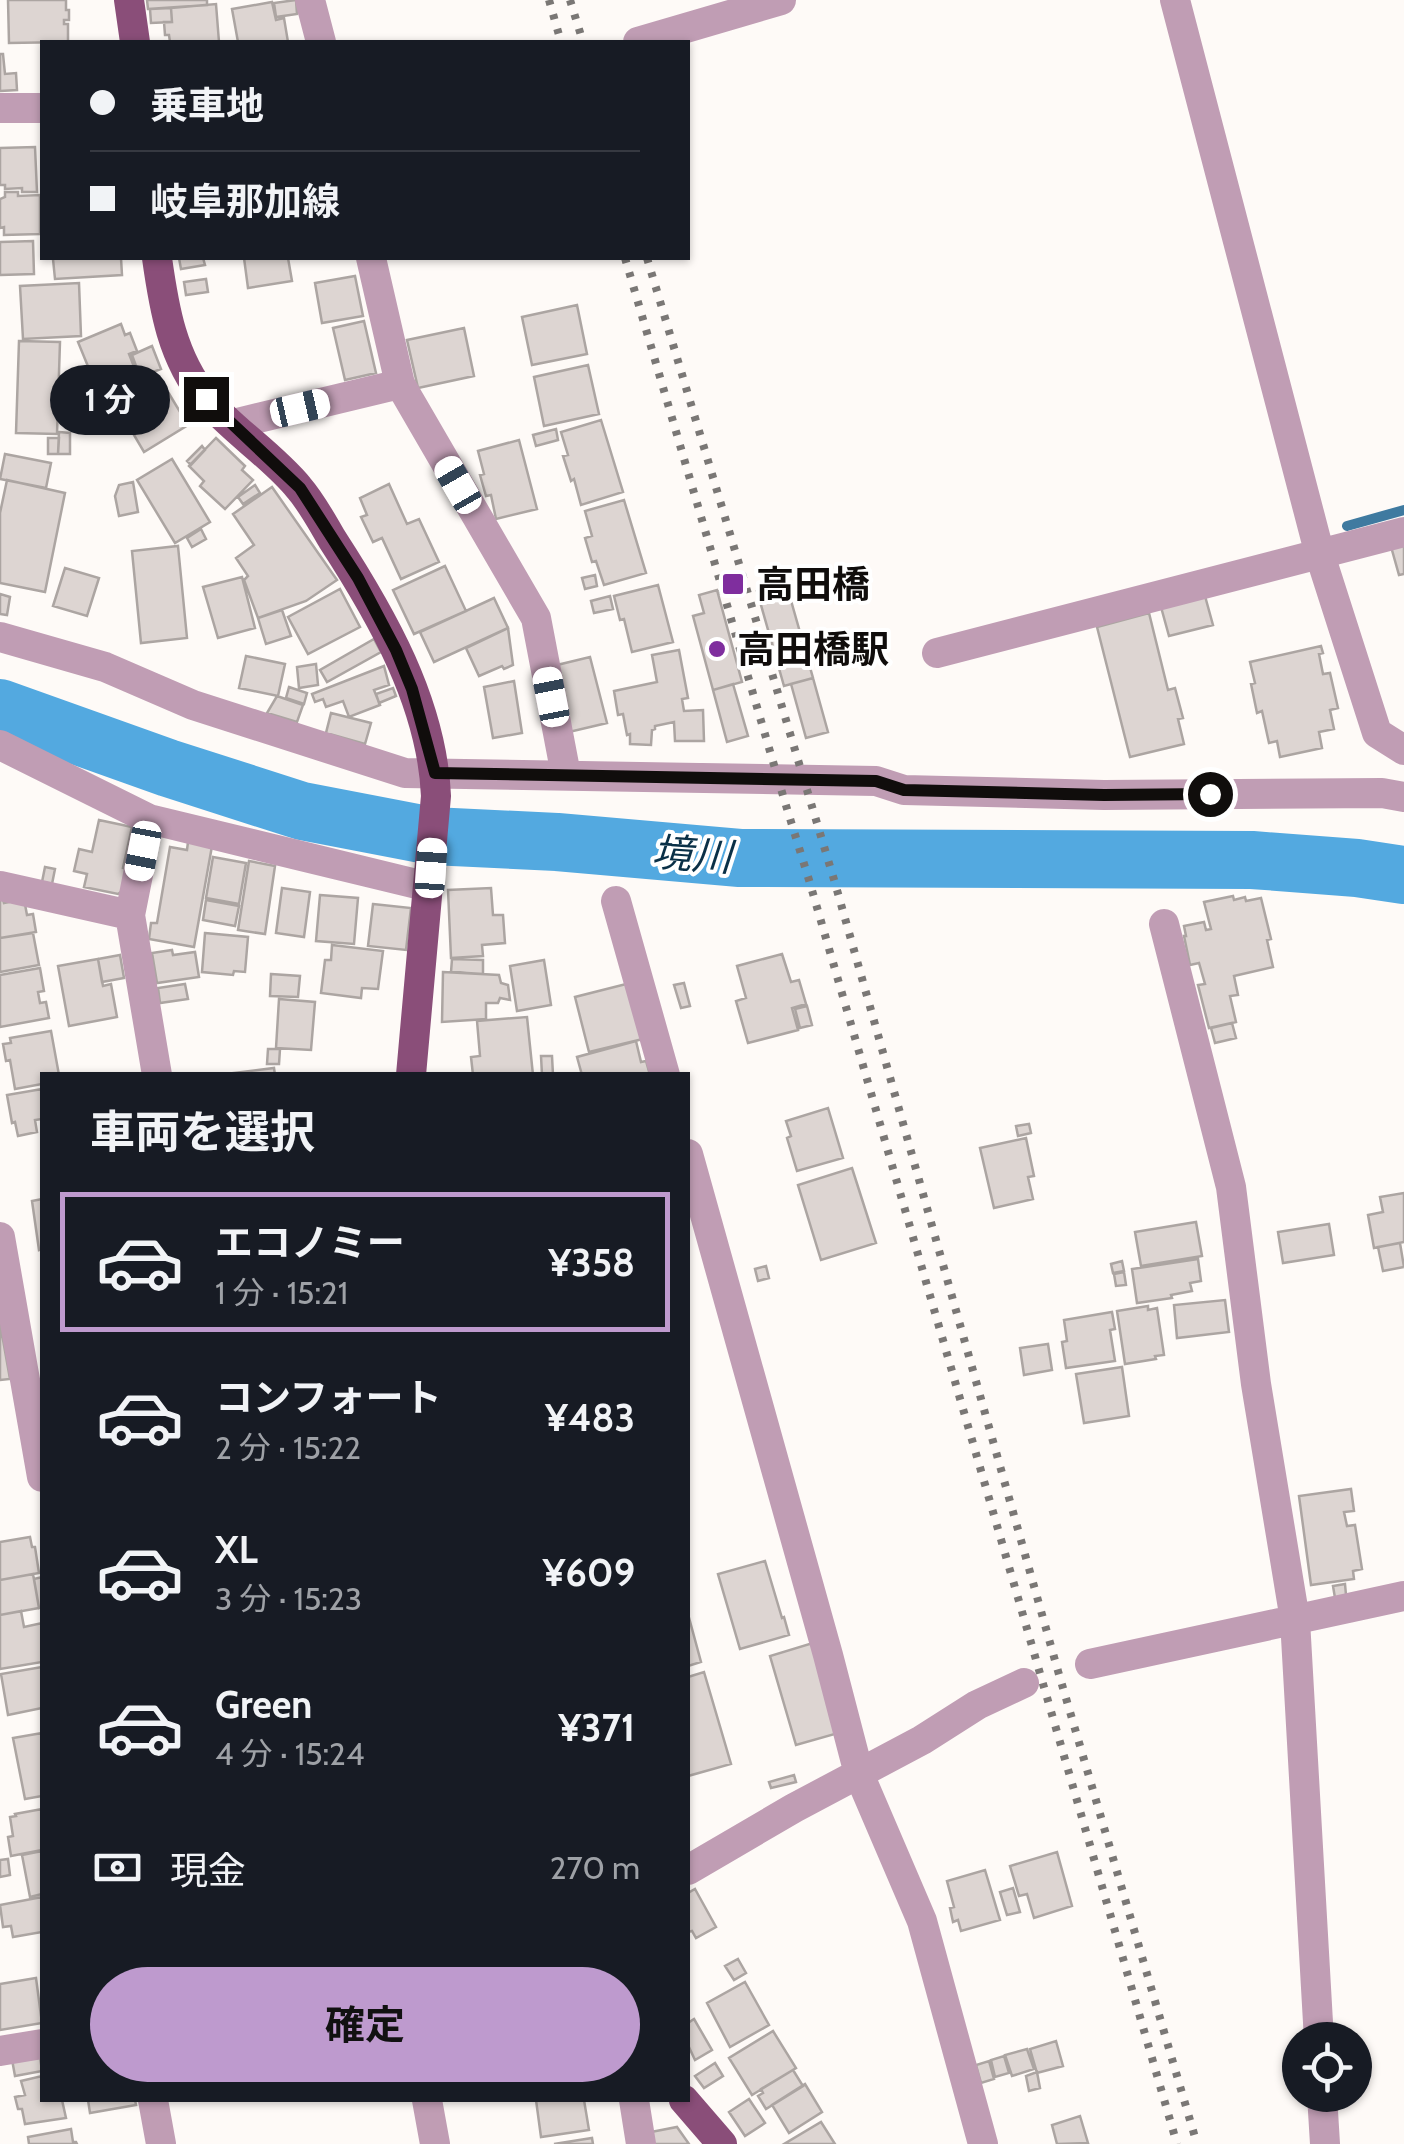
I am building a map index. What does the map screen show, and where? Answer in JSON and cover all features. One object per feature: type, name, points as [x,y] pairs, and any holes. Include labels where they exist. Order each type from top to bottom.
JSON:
[{"type":"main road","points":[[129,0],[135,40]]},
{"type":"main road","points":[[157,260],[174,347],[206,399],[300,488],[358,578],[412,689],[435,784],[411,1072]]},
{"type":"main road","points":[[686,2102],[722,2144]]},
{"type":"street","points":[[310,0],[320,40]]},
{"type":"street","points":[[645,40],[780,0]]},
{"type":"street","points":[[1175,0],[1320,555],[1377,733],[1404,750]]},
{"type":"street","points":[[0,108],[40,108]]},
{"type":"street","points":[[372,260],[400,384],[536,618],[566,775]]},
{"type":"street","points":[[233,424],[400,384]]},
{"type":"street","points":[[937,653],[1404,532]]},
{"type":"street","points":[[0,637],[105,667],[192,705],[435,784],[566,775],[876,781],[904,790],[1104,795],[1382,793],[1404,797]]},
{"type":"street","points":[[0,745],[149,820],[430,878]]},
{"type":"street","points":[[149,820],[130,915],[156,1072]]},
{"type":"street","points":[[0,886],[130,915]]},
{"type":"street","points":[[616,902],[664,1072]]},
{"type":"street","points":[[1164,924],[1230,1187],[1256,1384],[1294,1620],[1318,2022]]},
{"type":"street","points":[[690,1161],[859,1774],[922,1921],[983,2144]]},
{"type":"street","points":[[0,1237],[23,1393],[40,1468]]},
{"type":"street","points":[[1090,1664],[1404,1596]]},
{"type":"street","points":[[690,1869],[1024,1683]]},
{"type":"street","points":[[0,2050],[40,2044]]},
{"type":"street","points":[[153,2102],[161,2144]]},
{"type":"street","points":[[428,2102],[435,2144]]},
{"type":"street","points":[[634,2102],[641,2144]]},
{"type":"street","points":[[1323,2112],[1325,2144]]},
{"type":"building","points":[[8,0],[66,0],[69,20],[64,20],[64,24],[68,24],[68,40],[9,43]]},
{"type":"building","points":[[147,0],[207,0],[207,5],[148,9]]},
{"type":"building","points":[[296,0],[297,14],[276,17],[274,3]]},
{"type":"building","points":[[272,2],[276,20],[284,18],[288,40],[238,40],[232,9]]},
{"type":"building","points":[[216,4],[219,40],[170,40],[164,22],[172,22],[171,8]]},
{"type":"building","points":[[171,8],[172,22],[151,23],[150,9]]},
{"type":"building","points":[[0,54],[5,74],[16,73],[17,90],[0,91]]},
{"type":"building","points":[[35,147],[37,192],[5,189],[5,185],[0,185],[0,148]]},
{"type":"building","points":[[5,192],[40,195],[40,234],[4,235],[4,227],[0,228],[0,199]]},
{"type":"building","points":[[33,241],[34,274],[0,275],[0,242]]},
{"type":"building","points":[[53,260],[121,260],[122,275],[55,279]]},
{"type":"building","points":[[179,260],[204,260],[205,265],[181,269]]},
{"type":"building","points":[[244,260],[288,260],[292,281],[248,288]]},
{"type":"building","points":[[355,276],[363,316],[322,323],[315,283]]},
{"type":"building","points":[[206,279],[208,292],[186,295],[184,282]]},
{"type":"building","points":[[79,283],[81,336],[23,339],[20,286]]},
{"type":"building","points":[[577,305],[587,354],[532,365],[522,317]]},
{"type":"building","points":[[364,321],[376,373],[345,380],[333,328]]},
{"type":"building","points":[[121,324],[125,335],[130,333],[137,351],[129,354],[142,387],[103,403],[78,342]]},
{"type":"building","points":[[464,328],[474,376],[418,388],[407,340]]},
{"type":"building","points":[[19,341],[60,342],[57,434],[16,433]]},
{"type":"building","points":[[152,346],[161,369],[140,377],[132,355]]},
{"type":"building","points":[[588,365],[599,414],[544,426],[534,377]]},
{"type":"building","points":[[165,387],[188,425],[144,452],[121,413]]},
{"type":"building","points":[[601,420],[623,492],[581,505],[563,456],[568,455],[561,432]]},
{"type":"building","points":[[556,429],[558,440],[536,446],[533,435]]},
{"type":"building","points":[[59,432],[70,433],[70,454],[58,454]]},
{"type":"building","points":[[48,438],[59,438],[58,454],[48,454]]},
{"type":"building","points":[[216,438],[245,466],[242,470],[253,480],[225,509],[200,486],[204,481],[189,466]]},
{"type":"building","points":[[519,440],[537,509],[496,519],[491,495],[486,496],[480,475],[484,474],[478,451]]},
{"type":"building","points":[[202,446],[205,450],[191,465],[187,461]]},
{"type":"building","points":[[5,454],[51,463],[46,488],[0,479]]},
{"type":"building","points":[[172,459],[210,522],[175,543],[137,480]]},
{"type":"building","points":[[7,480],[65,493],[45,592],[0,583],[0,513]]},
{"type":"building","points":[[133,482],[138,512],[119,516],[115,496],[119,485]]},
{"type":"building","points":[[389,484],[407,524],[419,519],[439,562],[401,579],[382,538],[373,542],[361,517],[367,515],[360,498]]},
{"type":"building","points":[[255,485],[260,493],[243,504],[238,497]]},
{"type":"building","points":[[272,487],[337,580],[306,601],[258,618],[244,580],[248,576],[236,558],[254,545],[233,514]]},
{"type":"building","points":[[624,500],[646,573],[604,585],[585,538],[592,536],[585,511]]},
{"type":"building","points":[[201,529],[206,539],[192,547],[187,538]]},
{"type":"building","points":[[1404,540],[1404,574],[1399,575],[1390,543]]},
{"type":"building","points":[[178,546],[187,638],[141,643],[132,551]]},
{"type":"building","points":[[445,566],[466,611],[414,634],[393,590]]},
{"type":"building","points":[[65,568],[99,578],[87,616],[53,606]]},
{"type":"building","points":[[595,575],[597,586],[585,589],[582,578]]},
{"type":"building","points":[[242,577],[255,628],[218,638],[203,587]]},
{"type":"building","points":[[786,583],[813,678],[784,686],[757,591]]},
{"type":"building","points":[[658,585],[673,642],[632,652],[614,596]]},
{"type":"building","points":[[340,589],[360,627],[308,654],[288,617]]},
{"type":"building","name":"高田橋駅","points":[[717,590],[742,682],[713,690],[693,616],[704,613],[699,595]]},
{"type":"building","points":[[0,594],[10,597],[7,615],[0,614]]},
{"type":"building","points":[[610,596],[613,609],[594,613],[591,601]]},
{"type":"building","points":[[1205,596],[1213,625],[1169,636],[1161,607]]},
{"type":"building","points":[[494,598],[508,628],[434,662],[420,632]]},
{"type":"building","points":[[282,610],[291,636],[266,644],[258,618]]},
{"type":"building","points":[[1149,613],[1168,690],[1175,688],[1183,718],[1178,719],[1184,744],[1130,757],[1097,627]]},
{"type":"building","points":[[508,628],[513,665],[479,676],[466,648]]},
{"type":"building","points":[[374,639],[381,652],[327,682],[320,670]]},
{"type":"building","points":[[1321,646],[1323,674],[1330,673],[1338,708],[1330,710],[1334,729],[1319,732],[1322,748],[1280,757],[1277,741],[1269,743],[1262,711],[1257,713],[1250,662]]},
{"type":"building","points":[[679,650],[688,698],[682,699],[684,711],[703,710],[704,741],[675,741],[674,722],[655,726],[651,745],[630,744],[623,714],[618,715],[614,691],[657,682],[652,655]]},
{"type":"building","points":[[246,656],[285,664],[278,696],[239,688]]},
{"type":"building","points":[[590,657],[607,723],[569,732],[557,665]]},
{"type":"building","points":[[316,664],[318,685],[299,688],[297,667]]},
{"type":"building","points":[[384,666],[389,685],[374,690],[380,705],[349,717],[343,701],[326,707],[323,699],[315,702],[312,694]]},
{"type":"building","points":[[813,678],[828,732],[806,738],[791,684]]},
{"type":"building","points":[[514,681],[522,733],[493,738],[484,687]]},
{"type":"building","points":[[733,684],[748,736],[727,742],[713,690]]},
{"type":"building","points":[[289,687],[307,693],[304,704],[286,698]]},
{"type":"building","points":[[393,688],[396,696],[379,703],[376,694]]},
{"type":"building","points":[[277,696],[303,705],[297,722],[267,713]]},
{"type":"building","points":[[331,713],[371,723],[365,744],[326,733]]},
{"type":"building","points":[[99,820],[132,827],[123,868],[129,870],[125,889],[118,894],[84,887],[87,874],[74,871],[79,849],[92,852]]},
{"type":"building","points":[[188,842],[212,846],[194,947],[149,939],[151,923],[157,923],[170,847],[187,850]]},
{"type":"building","points":[[213,857],[246,863],[239,904],[206,898]]},
{"type":"building","points":[[249,861],[275,866],[265,934],[238,930]]},
{"type":"building","points":[[45,867],[55,869],[52,884],[42,882]]},
{"type":"building","points":[[282,888],[310,892],[304,937],[276,933]]},
{"type":"building","points":[[491,888],[493,915],[503,915],[505,943],[482,945],[483,956],[451,958],[448,890]]},
{"type":"building","points":[[0,895],[4,903],[24,899],[27,915],[33,914],[36,932],[0,938]]},
{"type":"building","points":[[320,895],[358,898],[354,944],[316,941]]},
{"type":"building","points":[[1233,896],[1234,900],[1245,897],[1246,901],[1261,898],[1273,967],[1234,976],[1238,995],[1230,996],[1236,1022],[1209,1028],[1198,985],[1205,984],[1199,963],[1190,965],[1184,926],[1204,922],[1206,930],[1211,929],[1204,902]]},
{"type":"building","points":[[206,900],[239,906],[235,926],[203,920]]},
{"type":"building","points":[[373,904],[411,908],[406,950],[368,946]]},
{"type":"building","points":[[33,933],[39,965],[0,972],[0,938]]},
{"type":"building","points":[[205,933],[248,937],[245,972],[202,972]]},
{"type":"building","points":[[332,945],[383,951],[378,989],[362,988],[361,998],[321,993],[325,960],[331,960]]},
{"type":"building","points":[[172,950],[173,955],[195,952],[199,977],[157,983],[152,953]]},
{"type":"building","points":[[782,954],[791,982],[799,980],[806,1004],[792,1008],[798,1030],[748,1043],[736,1001],[746,998],[737,966]]},
{"type":"building","points":[[120,955],[124,978],[102,982],[98,959]]},
{"type":"building","points":[[98,959],[103,986],[111,984],[117,1017],[69,1026],[58,966]]},
{"type":"building","points":[[452,959],[483,960],[483,974],[451,972]]},
{"type":"building","points":[[544,960],[551,1005],[517,1011],[510,966]]},
{"type":"building","points":[[40,968],[44,991],[38,992],[40,1003],[46,1002],[49,1018],[0,1027],[0,975]]},
{"type":"building","points":[[443,972],[499,975],[501,983],[508,985],[510,1000],[500,998],[498,1003],[486,1003],[486,1019],[442,1022]]},
{"type":"building","points":[[271,974],[300,976],[298,997],[270,996]]},
{"type":"building","points":[[634,982],[647,1038],[589,1052],[575,997]]},
{"type":"building","points":[[684,983],[690,1006],[681,1008],[674,985]]},
{"type":"building","points":[[185,984],[188,999],[160,1003],[158,988]]},
{"type":"building","points":[[279,999],[315,1002],[311,1050],[276,1048]]},
{"type":"building","points":[[807,1006],[812,1025],[800,1028],[795,1009]]},
{"type":"building","points":[[527,1017],[533,1072],[473,1072],[471,1057],[480,1056],[477,1021]]},
{"type":"building","points":[[1232,1023],[1236,1038],[1215,1043],[1211,1028]]},
{"type":"building","points":[[51,1031],[58,1072],[40,1072],[40,1084],[15,1089],[3,1044],[11,1043],[10,1038]]},
{"type":"building","points":[[636,1041],[641,1062],[646,1061],[649,1072],[581,1072],[577,1057]]},
{"type":"building","points":[[268,1049],[280,1049],[279,1064],[267,1064]]},
{"type":"building","points":[[541,1056],[552,1056],[553,1072],[542,1072]]},
{"type":"building","points":[[274,1068],[275,1072],[241,1072]]},
{"type":"building","points":[[40,1089],[37,1132],[18,1136],[7,1095]]},
{"type":"building","points":[[828,1108],[843,1158],[797,1171],[786,1121]]},
{"type":"building","points":[[1029,1124],[1031,1133],[1018,1136],[1016,1126]]},
{"type":"building","points":[[1026,1138],[1034,1176],[1028,1177],[1033,1199],[994,1208],[980,1148]]},
{"type":"building","points":[[852,1168],[876,1243],[821,1260],[798,1185]]},
{"type":"building","points":[[1404,1193],[1404,1242],[1374,1248],[1368,1215],[1383,1212],[1380,1197]]},
{"type":"building","points":[[40,1199],[39,1250],[32,1201]]},
{"type":"building","points":[[1196,1222],[1202,1256],[1141,1266],[1135,1232]]},
{"type":"building","points":[[1329,1224],[1334,1255],[1283,1263],[1278,1232]]},
{"type":"building","points":[[1400,1243],[1404,1267],[1383,1271],[1378,1247]]},
{"type":"building","points":[[1198,1259],[1201,1281],[1190,1283],[1192,1291],[1137,1303],[1132,1269]]},
{"type":"building","points":[[1122,1261],[1124,1271],[1113,1273],[1111,1264]]},
{"type":"building","points":[[766,1266],[769,1278],[758,1281],[755,1269]]},
{"type":"building","points":[[1124,1272],[1126,1285],[1116,1286],[1114,1274]]},
{"type":"building","points":[[1225,1300],[1229,1332],[1177,1338],[1174,1305]]},
{"type":"building","points":[[1148,1306],[1148,1310],[1157,1308],[1164,1355],[1125,1364],[1117,1311]]},
{"type":"building","points":[[1112,1312],[1115,1329],[1110,1330],[1115,1361],[1066,1368],[1064,1320]]},
{"type":"building","points":[[0,1323],[10,1379],[0,1380]]},
{"type":"building","points":[[1048,1344],[1052,1370],[1024,1375],[1020,1348]]},
{"type":"building","points":[[1122,1367],[1129,1416],[1084,1423],[1076,1374]]},
{"type":"building","points":[[1351,1489],[1354,1511],[1344,1512],[1347,1526],[1355,1525],[1362,1569],[1353,1571],[1354,1579],[1311,1585],[1299,1496]]},
{"type":"building","points":[[30,1537],[39,1573],[0,1580],[0,1542]]},
{"type":"building","points":[[765,1561],[789,1635],[740,1649],[718,1574]]},
{"type":"building","points":[[33,1574],[39,1608],[0,1615],[0,1580]]},
{"type":"building","points":[[40,1578],[39,1608],[34,1579]]},
{"type":"building","points":[[1345,1584],[1346,1595],[1335,1598],[1333,1586]]},
{"type":"building","points":[[21,1611],[24,1627],[40,1623],[40,1662],[0,1669],[0,1615]]},
{"type":"building","points":[[690,1621],[701,1662],[690,1665]]},
{"type":"building","points":[[816,1642],[842,1732],[796,1745],[770,1656]]},
{"type":"building","points":[[40,1667],[40,1708],[8,1715],[1,1674]]},
{"type":"building","points":[[704,1672],[731,1764],[690,1775],[690,1676]]},
{"type":"building","points":[[40,1733],[40,1796],[25,1799],[13,1738]]},
{"type":"building","points":[[794,1775],[796,1782],[771,1788],[769,1782]]},
{"type":"building","points":[[40,1809],[40,1850],[11,1856],[8,1837],[13,1836],[10,1817]]},
{"type":"building","points":[[40,1851],[40,1894],[30,1897],[22,1855]]},
{"type":"building","points":[[1057,1852],[1072,1906],[1034,1918],[1027,1894],[1019,1896],[1010,1866]]},
{"type":"building","points":[[8,1859],[10,1875],[0,1877],[0,1860]]},
{"type":"building","points":[[985,1870],[1000,1920],[961,1931],[958,1920],[953,1922],[950,1908],[954,1907],[947,1881]]},
{"type":"building","points":[[1013,1888],[1020,1912],[1007,1915],[1000,1892]]},
{"type":"building","points":[[695,1889],[716,1927],[696,1938],[690,1932],[690,1892]]},
{"type":"building","points":[[40,1897],[40,1932],[13,1937],[11,1926],[3,1927],[0,1905]]},
{"type":"building","points":[[738,1959],[746,1973],[734,1980],[725,1966]]},
{"type":"building","points":[[36,1978],[40,2023],[0,2030],[0,1984]]},
{"type":"building","points":[[745,1982],[769,2025],[730,2047],[707,2003]]},
{"type":"building","points":[[694,2019],[712,2050],[695,2060],[690,2049],[690,2022]]},
{"type":"building","points":[[773,2031],[796,2068],[752,2095],[729,2058]]},
{"type":"building","points":[[1056,2041],[1063,2066],[1037,2073],[1030,2049]]},
{"type":"building","points":[[39,2049],[40,2071],[15,2076],[11,2054]]},
{"type":"building","points":[[1027,2049],[1034,2069],[1012,2076],[1005,2055]]},
{"type":"building","points":[[1004,2056],[1009,2073],[995,2077],[991,2060]]},
{"type":"building","points":[[989,2061],[994,2079],[981,2083],[976,2065]]},
{"type":"building","points":[[715,2063],[723,2076],[704,2088],[695,2076]]},
{"type":"building","points":[[793,2070],[803,2086],[766,2109],[758,2096],[763,2093],[761,2089]]},
{"type":"building","points":[[1037,2072],[1040,2088],[1029,2091],[1026,2076]]},
{"type":"building","points":[[40,2076],[40,2102],[62,2102],[66,2118],[25,2124],[15,2097],[25,2095],[21,2081]]},
{"type":"building","points":[[805,2084],[822,2112],[789,2133],[772,2105]]},
{"type":"building","points":[[749,2099],[765,2123],[745,2136],[729,2112]]},
{"type":"building","points":[[88,2102],[135,2102],[136,2105],[90,2113]]},
{"type":"building","points":[[536,2102],[584,2102],[589,2130],[541,2137]]},
{"type":"building","points":[[1080,2116],[1088,2143],[1057,2144],[1052,2125]]},
{"type":"building","points":[[821,2122],[835,2144],[784,2144]]},
{"type":"building","points":[[677,2127],[689,2144],[652,2144],[651,2132]]},
{"type":"building","points":[[71,2129],[77,2144],[29,2144],[28,2137]]},
{"type":"building","points":[[592,2138],[593,2144],[554,2144]]},
{"type":"waterway","points":[[1347,526],[1404,510]]},
{"type":"waterway","name":"境川","points":[[0,708],[302,811],[432,836],[740,858],[1252,860],[1404,875]]},
{"type":"railway","points":[[549,0],[560,40]]},
{"type":"railway","points":[[570,0],[582,40]]},
{"type":"railway","points":[[626,260],[1177,2144]]},
{"type":"railway","points":[[648,260],[835,883],[1058,1671],[1197,2144]]},
{"type":"place","name":"高田橋","points":[[733,584]]},
{"type":"place","name":"高田橋駅","points":[[717,649]]},
{"type":"route","points":[[206,399],[300,488],[358,578],[412,689],[435,773],[876,781],[904,790],[1210,794]]}]
